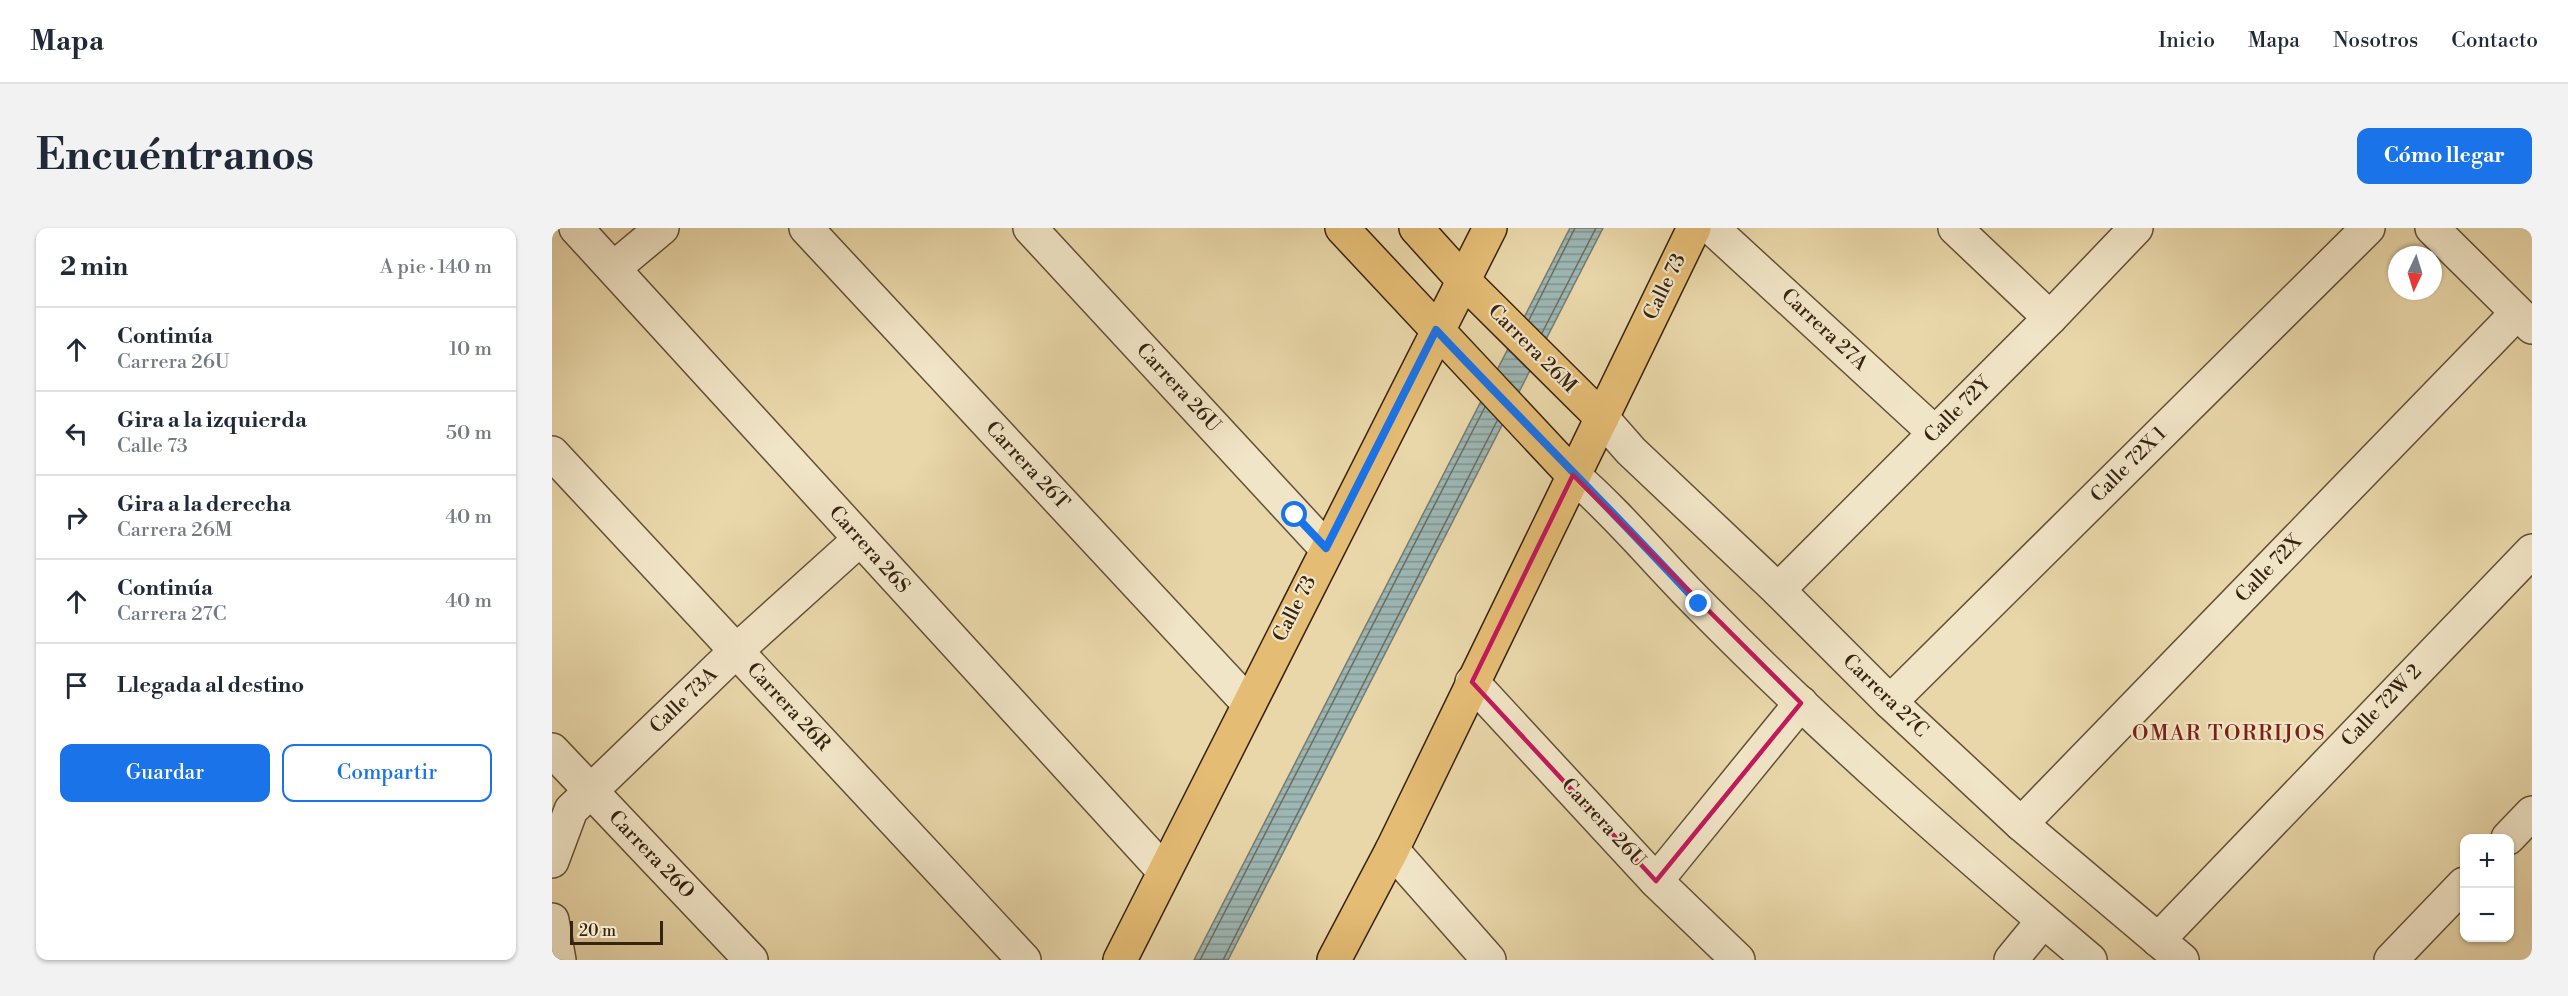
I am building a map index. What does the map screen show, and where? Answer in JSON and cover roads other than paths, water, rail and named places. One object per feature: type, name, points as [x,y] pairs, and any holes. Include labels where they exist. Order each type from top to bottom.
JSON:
[{"type":"main road","points":[[1342,228],[1573,474]]},
{"type":"main road","name":"Carrera 26M","points":[[1416,228],[1463,280],[1602,418]]},
{"type":"main road","name":"Calle 73","points":[[1120,960],[1436,330],[1490,228]]},
{"type":"main road","name":"Calle 73","points":[[1334,960],[1392,850],[1694,228]]},
{"type":"street","name":"Carrera 26S","points":[[576,228],[1164,871]]},
{"type":"street","points":[[614,268],[662,228]]},
{"type":"street","name":"Carrera 26T","points":[[806,228],[1249,704]]},
{"type":"street","name":"Carrera 26U","points":[[1030,228],[1326,548]]},
{"type":"street","name":"Carrera 27A","points":[[1712,228],[1935,433]]},
{"type":"street","points":[[1955,228],[2050,318]]},
{"type":"street","name":"Calle 72Y","points":[[1778,590],[2050,318],[2136,228]]},
{"type":"street","name":"Calle 72X 1","points":[[1890,702],[2368,228]]},
{"type":"street","points":[[2432,228],[2524,320]]},
{"type":"street","name":"Calle 72X","points":[[2021,824],[2524,320]]},
{"type":"street","name":"Carrera 27C","points":[[1602,418],[1631,451],[1778,590],[1890,702],[2021,824],[2170,950]]},
{"type":"street","name":"Carrera 26R","points":[[552,453],[1024,960]]},
{"type":"street","points":[[1573,474],[1604,502],[1699,604],[1801,703],[2043,921],[2090,960]]},
{"type":"street","name":"Calle 73A","points":[[552,861],[571,810],[590,790],[736,651],[860,540]]},
{"type":"street","name":"Calle 72W 2","points":[[2170,950],[2532,551]]},
{"type":"street","name":"Carrera 26U","points":[[1472,682],[1656,881],[1738,960]]},
{"type":"street","points":[[1656,881],[1801,703]]},
{"type":"street","name":"Carrera 26O","points":[[552,750],[751,960]]},
{"type":"street","points":[[2512,834],[2532,813]]},
{"type":"street","points":[[1392,850],[1489,960]]},
{"type":"street","points":[[2391,960],[2460,888]]},
{"type":"street","points":[[552,920],[559,960]]},
{"type":"street","points":[[2011,960],[2043,921]]},
{"type":"water","points":[[1570,228],[1603,228],[1228,960],[1194,960]]},
{"type":"district","name":"OMAR TORRIJOS","points":[[2229,734]]}]
